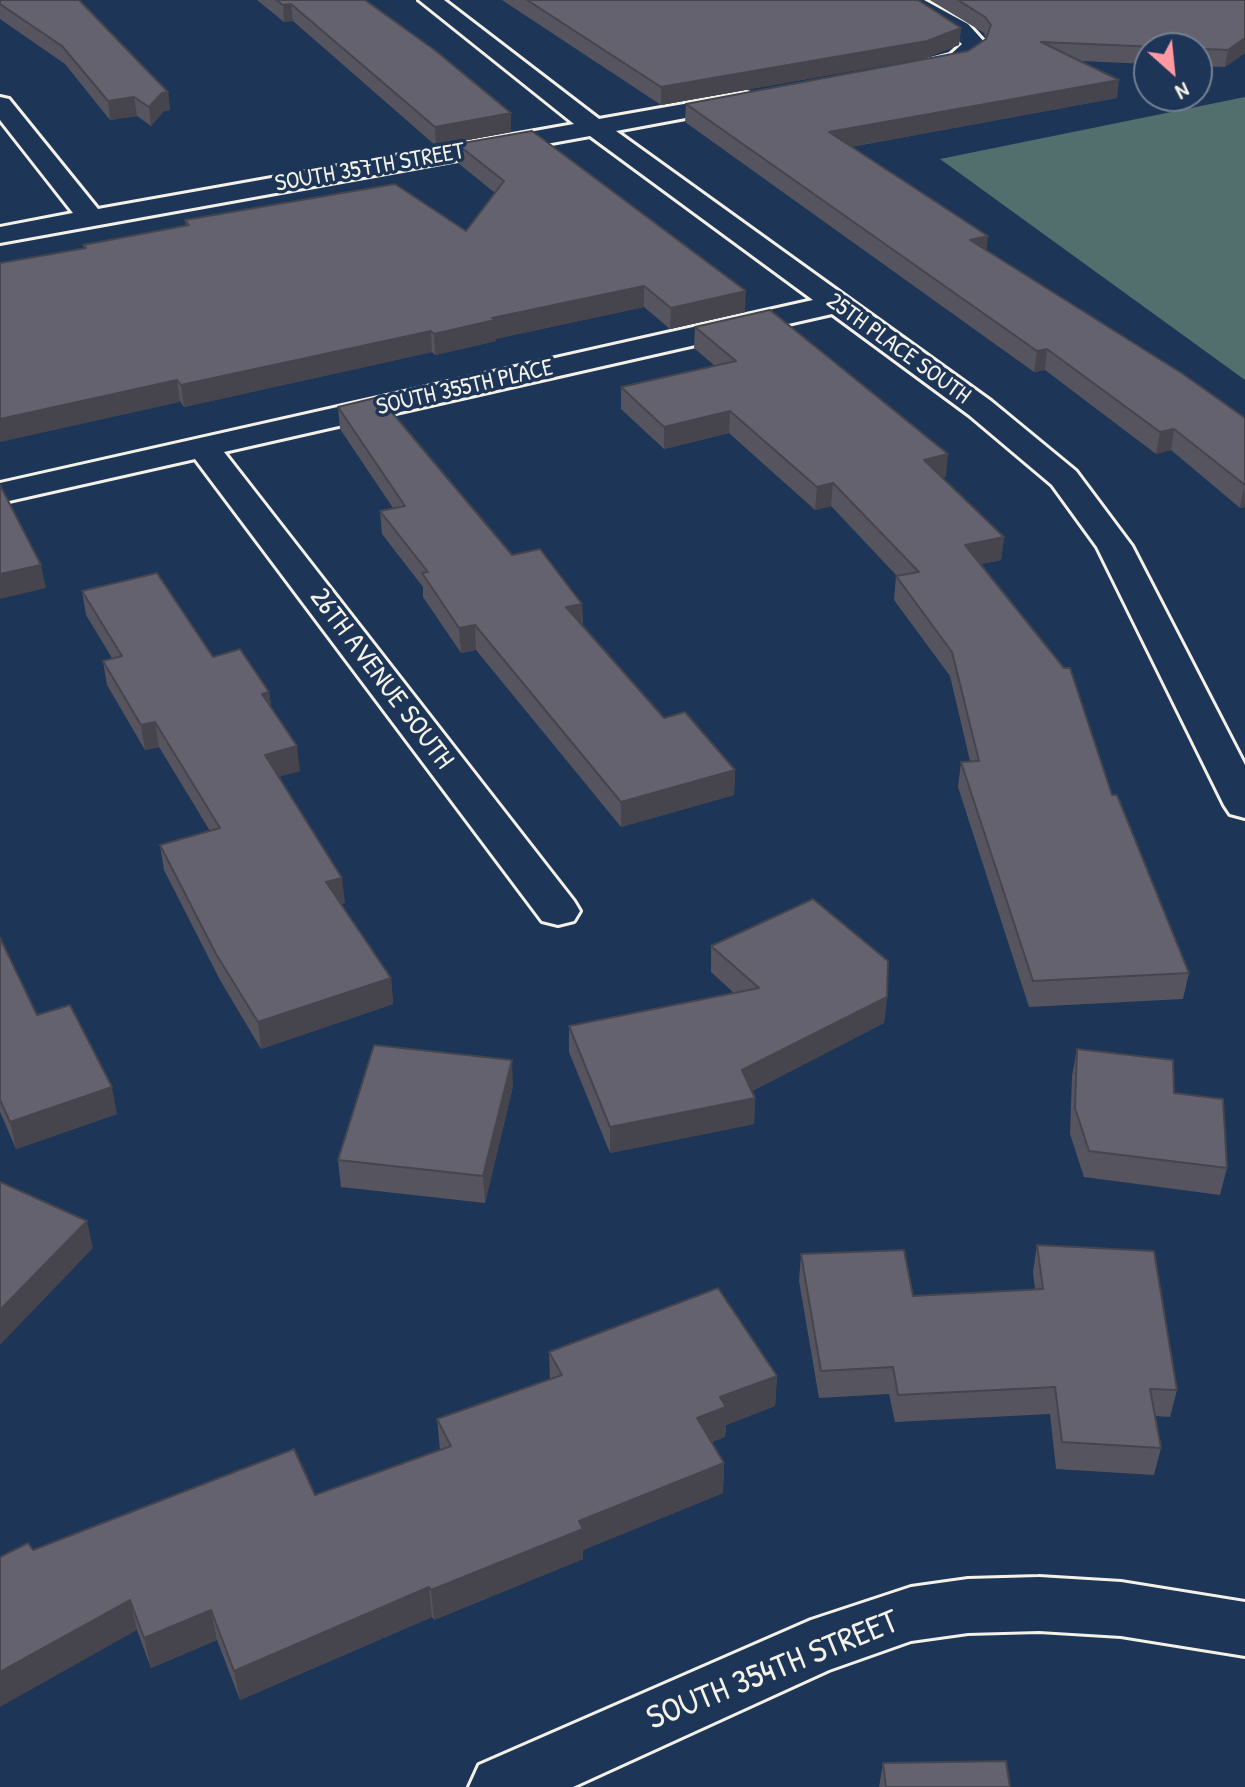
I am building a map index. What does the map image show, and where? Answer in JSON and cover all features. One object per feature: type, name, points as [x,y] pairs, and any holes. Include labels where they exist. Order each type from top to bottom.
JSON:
[{"type":"street","name":"25TH PLACE SOUTH","points":[[430,0],[594,127],[980,408],[1064,478],[1114,546],[1245,805]]},
{"type":"street","points":[[905,72],[958,60],[973,50],[974,41],[960,29],[908,0]]},
{"type":"street","name":"SOUTH 357TH STREET","points":[[0,235],[767,97]]},
{"type":"street","points":[[0,104],[91,218]]},
{"type":"street","name":"SOUTH 355TH PLACE","points":[[0,493],[836,304]]},
{"type":"street","name":"26TH AVENUE SOUTH","points":[[203,447],[558,911]]},
{"type":"street","name":"SOUTH 354TH STREET","points":[[502,1787],[811,1648],[911,1614],[968,1606],[1039,1604],[1121,1609],[1245,1629]]},
{"type":"green space","points":[[1245,97],[1245,380],[940,159],[1171,112],[1213,112],[1213,104]]},
{"type":"building","points":[[0,0],[79,0],[168,92],[162,93],[149,107],[134,97],[108,101],[62,46],[0,4]]},
{"type":"building","points":[[276,0],[365,0],[436,51],[511,113],[435,127],[291,4],[283,5]]},
{"type":"building","points":[[527,0],[918,0],[961,28],[927,41],[661,87]]},
{"type":"building","points":[[958,0],[1245,0],[1245,38],[1228,50],[1213,49],[1213,32],[1133,32],[1133,46],[1041,42],[1119,80],[829,132],[988,236],[970,240],[1183,374],[1245,418],[1245,485],[1174,429],[1160,432],[1047,349],[1037,351],[686,104],[968,51],[986,39],[991,25],[985,17]]},
{"type":"building","points":[[532,131],[746,291],[671,308],[644,286],[492,318],[495,320],[434,334],[431,331],[181,385],[177,380],[0,419],[0,263],[189,225],[185,220],[395,184],[466,231],[504,181],[457,144]]},
{"type":"building","points":[[770,310],[948,454],[924,460],[1004,537],[965,545],[1064,668],[1070,668],[1112,795],[1117,795],[1189,973],[1033,981],[961,762],[979,761],[952,652],[896,576],[919,572],[833,483],[817,487],[730,411],[664,427],[621,387],[736,361],[695,327]]},
{"type":"building","points":[[379,397],[512,555],[540,549],[582,604],[566,607],[664,718],[685,712],[735,770],[621,802],[475,625],[459,628],[422,573],[428,572],[380,511],[405,506],[338,407]]},
{"type":"building","points":[[0,485],[41,565],[0,574]]},
{"type":"building","points":[[157,573],[213,657],[240,649],[269,692],[262,694],[297,746],[265,755],[342,878],[326,882],[391,978],[258,1022],[216,954],[160,845],[220,828],[155,722],[141,725],[103,661],[122,656],[82,591]]},
{"type":"building","points":[[813,899],[888,961],[887,997],[742,1070],[755,1098],[610,1127],[569,1026],[759,988],[711,946]]},
{"type":"building","points":[[0,938],[37,1015],[70,1005],[112,1087],[10,1122],[0,1100]]},
{"type":"building","points":[[374,1045],[512,1060],[483,1176],[338,1160]]},
{"type":"building","points":[[1077,1049],[1173,1060],[1174,1093],[1223,1099],[1227,1168],[1089,1151],[1075,1108]]},
{"type":"building","points":[[0,1182],[87,1221],[0,1310]]},
{"type":"building","points":[[1037,1245],[1154,1251],[1177,1390],[1150,1389],[1161,1448],[1062,1442],[1055,1387],[898,1395],[893,1367],[821,1371],[801,1254],[904,1250],[913,1296],[1043,1289]]},
{"type":"building","points":[[718,1288],[777,1376],[720,1397],[726,1407],[697,1418],[724,1463],[579,1521],[583,1529],[431,1590],[429,1587],[234,1671],[211,1610],[144,1638],[130,1600],[0,1672],[0,1557],[28,1543],[33,1550],[294,1449],[315,1495],[451,1446],[437,1419],[562,1375],[549,1352]]},
{"type":"building","points":[[1006,1761],[1010,1787],[886,1787],[883,1763]]}]
